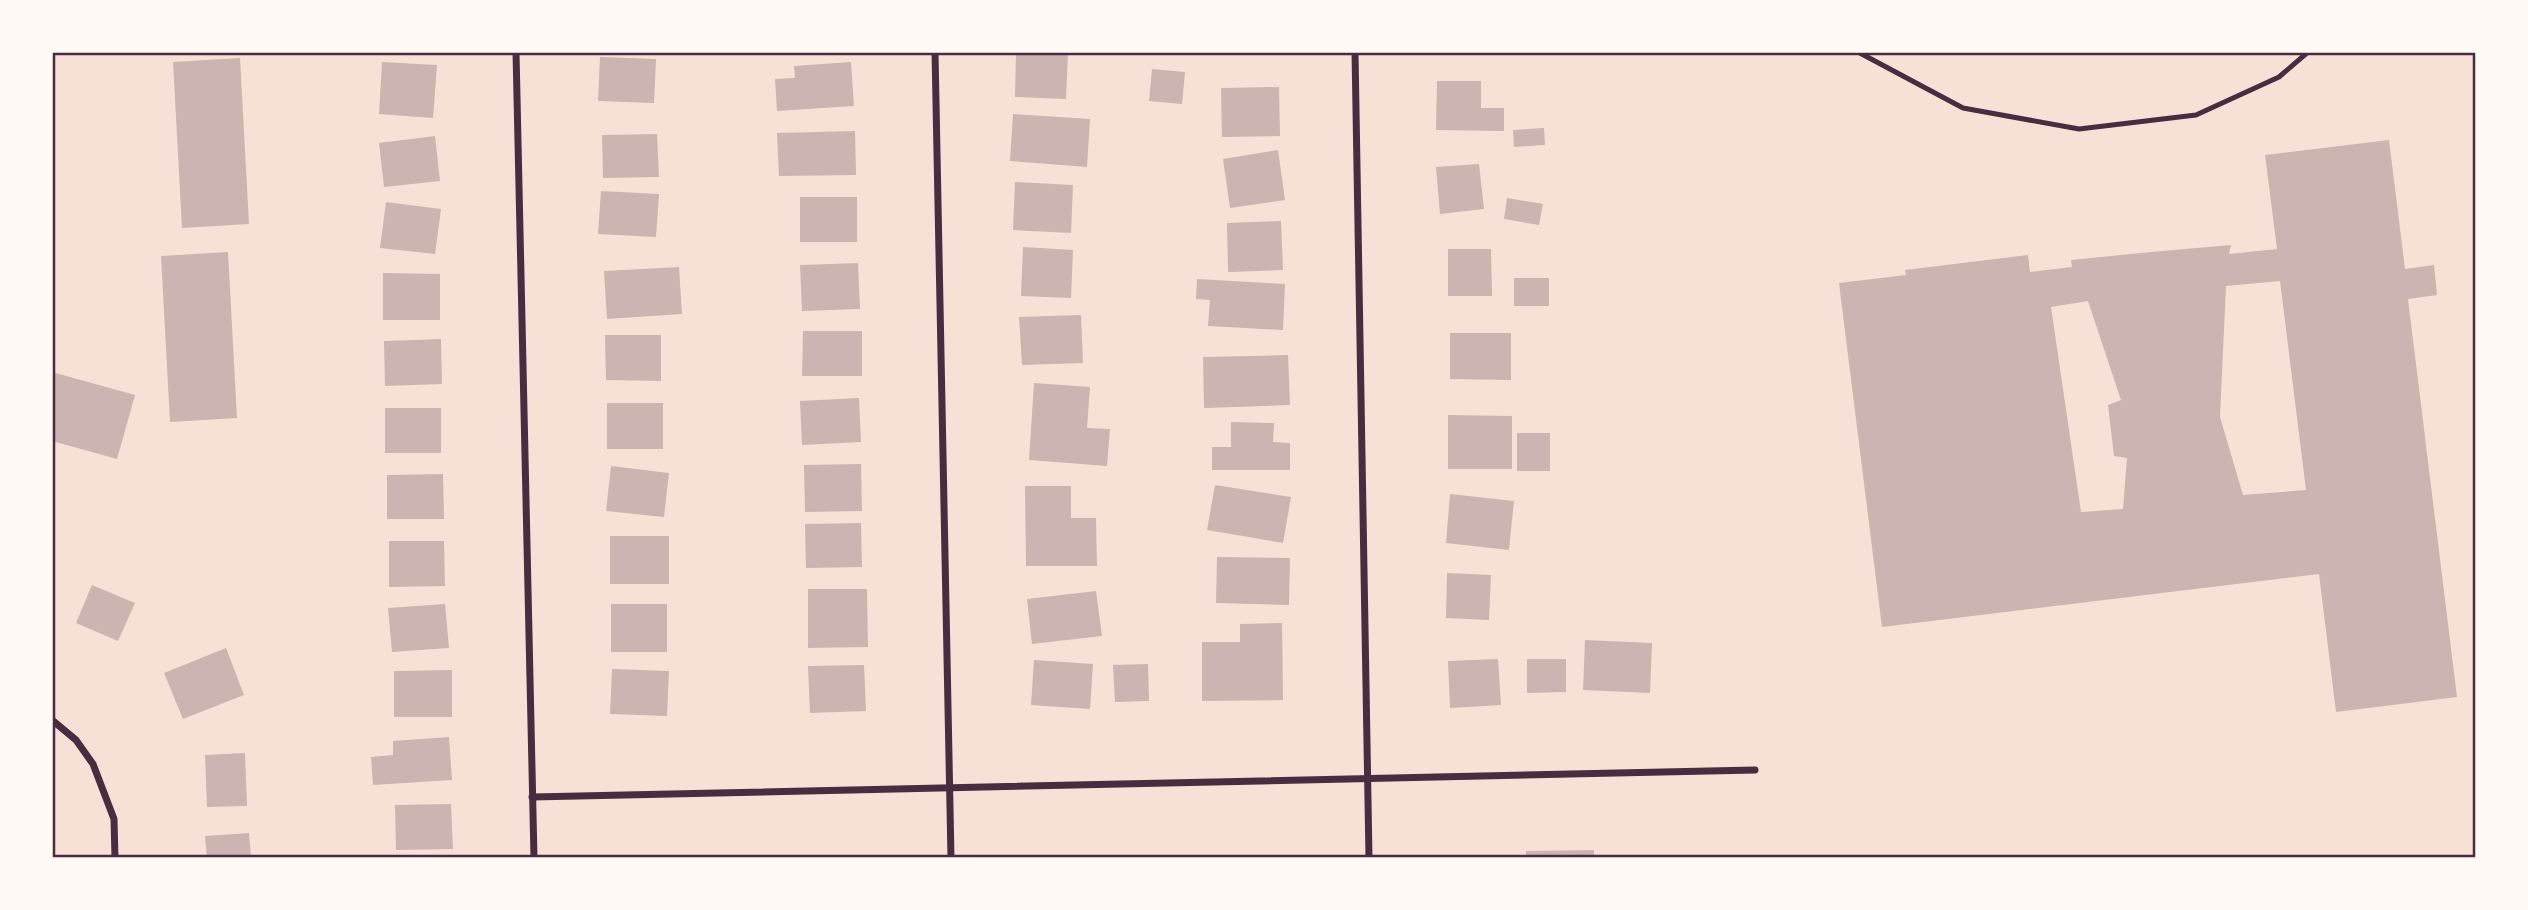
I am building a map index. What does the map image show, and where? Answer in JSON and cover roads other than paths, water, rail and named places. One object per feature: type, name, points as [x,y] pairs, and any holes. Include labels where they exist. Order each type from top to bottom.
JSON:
[{"type":"street","points":[[516,52],[534,858]]},
{"type":"street","points":[[936,52],[951,858]]},
{"type":"street","points":[[1355,52],[1369,858]]},
{"type":"street","points":[[52,720],[76,740],[93,764],[114,819],[115,858]]},
{"type":"street","points":[[532,797],[1755,770]]},
{"type":"lane","points":[[1858,52],[1963,108],[2080,129],[2196,116],[2279,76],[2308,52]]}]
